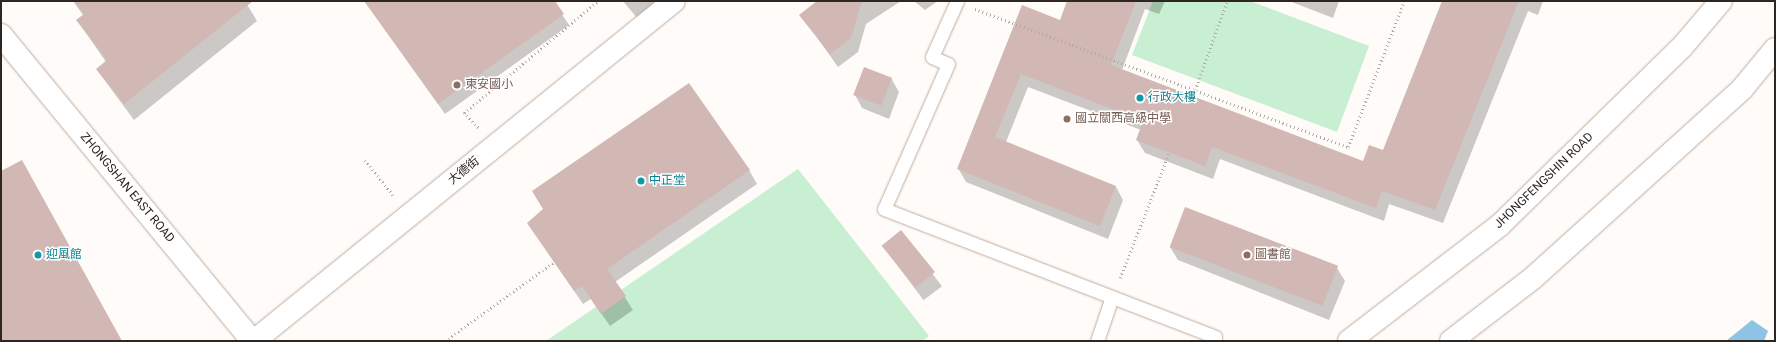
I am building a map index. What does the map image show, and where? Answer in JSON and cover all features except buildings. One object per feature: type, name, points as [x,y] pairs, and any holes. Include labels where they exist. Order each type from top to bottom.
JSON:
[{"type":"street","name":"大德街","points":[[253,341],[674,1]]},
{"type":"street","name":"JHONGFENGSHIN ROAD","points":[[1349,341],[1500,225],[1682,47],[1721,1]]},
{"type":"street","name":"ZHONGSHAN EAST ROAD","points":[[1,35],[253,341]]},
{"type":"street","points":[[1451,341],[1533,278],[1742,89],[1775,49]]},
{"type":"lane","points":[[956,1],[932,57],[948,64],[884,209],[1215,337]]},
{"type":"lane","points":[[1097,341],[1112,297]]},
{"type":"path","points":[[493,147],[464,113],[598,1]]},
{"type":"path","points":[[956,1],[1348,146],[1404,1]]},
{"type":"path","points":[[1194,90],[1227,1]]},
{"type":"path","points":[[1112,297],[1169,153]]},
{"type":"path","points":[[365,160],[409,216]]},
{"type":"path","points":[[445,341],[554,262]]},
{"type":"green space","points":[[1153,1],[1250,1],[1369,46],[1337,132],[1132,55]]},
{"type":"green space","points":[[798,169],[929,336],[922,341],[546,341]]},
{"type":"water","points":[[1752,320],[1768,331],[1764,341],[1726,341]]},
{"type":"place","name":"東安國小","points":[[457,85]]},
{"type":"place","name":"行政大樓","points":[[1140,98]]},
{"type":"place","name":"國立關西高級中學","points":[[1067,119]]},
{"type":"place","name":"中正堂","points":[[641,181]]},
{"type":"place","name":"迎風館","points":[[38,255]]},
{"type":"place","name":"圖書館","points":[[1247,255]]}]
